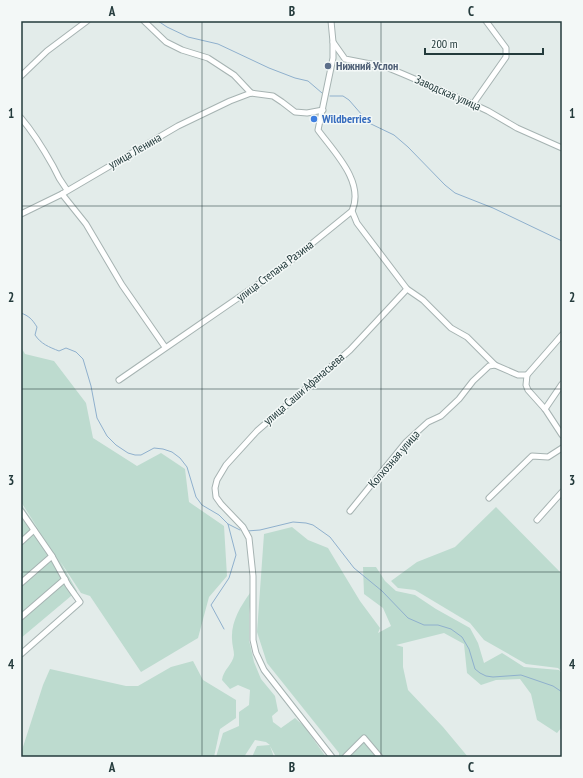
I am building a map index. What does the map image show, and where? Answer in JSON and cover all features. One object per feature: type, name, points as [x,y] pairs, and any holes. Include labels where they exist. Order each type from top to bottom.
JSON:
[{"type":"street","points":[[21,76],[47,51],[87,21]]},
{"type":"street","points":[[144,21],[166,42],[182,50],[208,58],[234,75],[251,93],[273,96],[295,112],[307,113],[323,110]]},
{"type":"street","name":"Заводская улица","points":[[331,21],[333,42],[345,60],[386,67],[473,104],[517,128],[562,148]]},
{"type":"street","points":[[473,104],[506,57],[506,48],[486,21]]},
{"type":"street","points":[[333,42],[333,58],[318,130],[350,174],[355,189],[356,200],[352,211],[357,223],[407,289],[423,300],[451,328],[467,337],[494,365],[518,375],[527,376]]},
{"type":"street","name":"улица Ленина","points":[[21,214],[62,194],[178,126],[230,101],[251,93]]},
{"type":"street","points":[[21,118],[53,166],[60,181],[68,190]]},
{"type":"street","points":[[62,194],[86,224],[122,285],[165,347]]},
{"type":"street","name":"улица Степана Разина","points":[[119,380],[165,347],[194,330],[283,267],[352,211]]},
{"type":"street","name":"улица Саши Афанасьева","points":[[332,757],[259,663],[253,640],[253,576],[249,538],[243,527],[216,497],[215,488],[221,472],[257,431],[350,350],[407,289]]},
{"type":"street","points":[[562,335],[527,376],[526,380],[528,390],[545,409],[562,435]]},
{"type":"street","name":"Колхозная улица","points":[[350,511],[406,442],[428,422],[441,416],[459,399],[473,381],[489,366],[494,365]]},
{"type":"street","points":[[545,409],[562,384]]},
{"type":"street","points":[[489,498],[532,456],[548,457],[562,448]]},
{"type":"street","points":[[537,520],[562,492]]},
{"type":"street","points":[[21,511],[52,556],[80,602],[21,654]]},
{"type":"street","points":[[21,542],[34,530]]},
{"type":"street","points":[[21,583],[52,556]]},
{"type":"street","points":[[21,617],[65,579]]},
{"type":"street","points":[[345,757],[364,738],[380,757]]},
{"type":"green space","points":[[21,347],[25,354],[54,361],[86,403],[93,438],[137,466],[161,453],[185,469],[189,502],[224,526],[227,576],[209,597],[198,638],[141,672],[90,596],[81,593],[60,561],[77,591],[21,638],[21,504],[39,530],[21,502]]},
{"type":"green space","points":[[496,507],[562,574],[562,672],[558,668],[526,664],[484,640],[470,623],[415,590],[398,588],[391,581],[417,562],[455,547]]},
{"type":"green space","points":[[292,527],[308,540],[328,548],[360,601],[380,628],[378,633],[391,626],[383,608],[364,594],[363,567],[376,567],[385,581],[396,591],[415,595],[436,609],[470,628],[478,643],[484,663],[502,653],[524,667],[559,670],[562,673],[562,727],[557,733],[537,720],[531,694],[520,679],[496,680],[481,685],[467,673],[464,644],[444,633],[396,645],[403,647],[403,667],[408,690],[443,727],[468,757],[339,757],[339,753],[267,663],[257,632],[264,534]]},
{"type":"green space","points":[[250,593],[249,640],[254,662],[261,679],[275,696],[278,711],[272,716],[273,722],[281,728],[295,718],[304,726],[326,757],[276,757],[270,746],[274,757],[252,757],[257,746],[270,745],[266,742],[255,740],[244,757],[216,757],[223,733],[239,726],[239,712],[249,705],[250,690],[238,685],[230,689],[222,680],[224,673],[234,655],[232,641],[233,627],[240,609]]},
{"type":"green space","points":[[193,661],[203,680],[236,700],[236,718],[220,729],[214,757],[21,757],[43,685],[50,669],[126,686],[138,686],[171,667]]},
{"type":"waterway","points":[[158,21],[188,37],[218,44],[269,68],[295,78],[308,81],[322,93]]},
{"type":"waterway","points":[[330,96],[343,96],[349,100],[369,123],[394,135],[455,193],[493,208],[562,241]]},
{"type":"waterway","points":[[21,313],[34,322],[37,327],[35,335],[43,343],[59,351],[66,348],[76,352],[83,359],[91,386],[97,418],[107,436],[116,445],[128,453],[135,455],[141,455],[154,448],[172,452],[180,458],[187,467],[196,497],[202,505],[219,515],[228,524],[236,555],[229,578],[211,605],[224,629]]},
{"type":"waterway","points":[[247,531],[260,530],[293,522],[313,525],[330,537],[354,568],[382,591],[408,618],[424,625],[438,625],[451,629],[462,637],[469,649],[475,669],[480,673],[493,677],[521,675],[553,686],[562,692]]},
{"type":"waterway","points":[[228,524],[240,530]]},
{"type":"place","name":"Нижний Услон","points":[[328,66]]},
{"type":"place","name":"Wildberries","points":[[314,119]]}]
